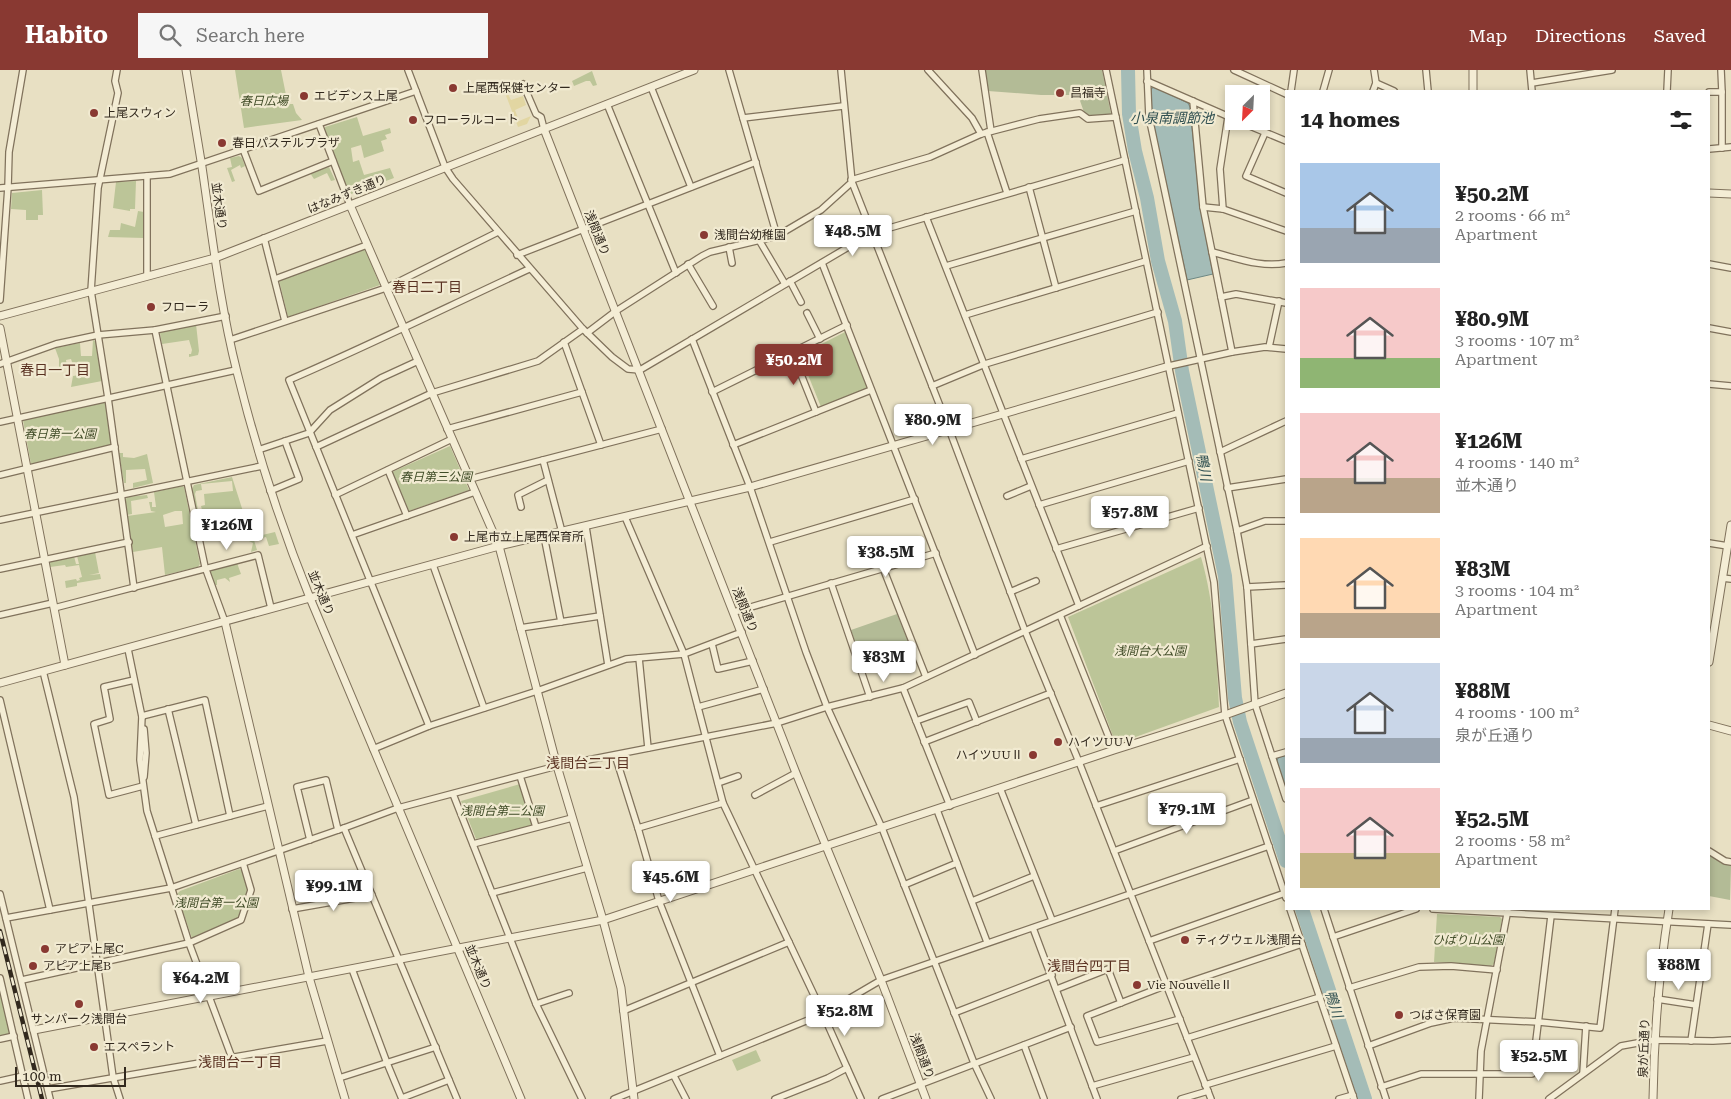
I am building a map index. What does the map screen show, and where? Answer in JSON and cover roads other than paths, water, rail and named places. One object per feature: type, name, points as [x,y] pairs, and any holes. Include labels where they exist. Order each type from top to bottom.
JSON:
[{"type":"street","points":[[0,300],[9,152],[23,70]]},
{"type":"street","points":[[117,70],[115,81],[118,93],[98,188],[91,291],[129,542],[134,588]]},
{"type":"street","name":"並木通り","points":[[186,70],[215,258],[230,340],[236,370],[270,491],[310,598],[521,1099]]},
{"type":"street","points":[[408,70],[445,167],[453,179],[529,269],[585,331],[612,357],[628,369],[640,370],[872,233],[1125,160]]},
{"type":"street","name":"はなみずき通り","points":[[0,316],[215,258],[694,70]]},
{"type":"street","points":[[728,70],[777,236]]},
{"type":"street","points":[[841,70],[843,106],[852,181],[949,429],[1025,631],[1079,762],[1211,1099]]},
{"type":"street","points":[[928,70],[986,132]]},
{"type":"street","points":[[982,70],[986,132],[1007,193]]},
{"type":"street","points":[[1106,70],[1214,582],[1225,715],[1285,895],[1149,941]]},
{"type":"street","points":[[1147,70],[1149,117],[1199,360],[1237,531],[1247,587],[1255,704],[1285,796]]},
{"type":"street","points":[[1234,70],[1285,94]]},
{"type":"street","points":[[1291,90],[1294,70]]},
{"type":"street","points":[[1323,90],[1329,70]]},
{"type":"street","points":[[1373,90],[1376,83],[1374,70]]},
{"type":"street","points":[[1426,70],[1428,90]]},
{"type":"street","points":[[1473,70],[1473,90]]},
{"type":"street","points":[[1530,70],[1532,90]]},
{"type":"street","points":[[1532,82],[1586,72],[1612,70]]},
{"type":"street","points":[[1667,90],[1668,70]]},
{"type":"street","points":[[1721,70],[1722,148]]},
{"type":"street","points":[[1147,81],[1225,115]]},
{"type":"street","points":[[1376,83],[1392,90]]},
{"type":"street","points":[[523,84],[536,114],[541,117],[544,128]]},
{"type":"street","points":[[650,87],[691,187]]},
{"type":"street","points":[[0,188],[170,174],[416,91]]},
{"type":"street","points":[[1710,92],[1722,92]]},
{"type":"street","points":[[1193,101],[1203,207],[1232,352]]},
{"type":"street","points":[[607,104],[676,273]]},
{"type":"street","points":[[743,118],[843,106]]},
{"type":"street","points":[[316,448],[432,392],[538,361],[564,342],[585,331],[688,264],[710,252],[777,236],[821,210],[852,181],[930,157],[986,132],[1039,119],[1080,113],[1088,119],[1116,117]]},
{"type":"street","points":[[319,124],[367,245],[499,546],[557,766],[603,920],[621,988],[634,1099]]},
{"type":"street","name":"浅間通り","points":[[544,128],[796,773],[881,980],[926,1099]]},
{"type":"street","points":[[1223,209],[1220,169],[1228,130]]},
{"type":"street","points":[[1258,130],[1285,141]]},
{"type":"street","points":[[1265,133],[1246,176],[1285,193]]},
{"type":"street","points":[[1710,149],[1731,147]]},
{"type":"street","points":[[243,149],[259,191],[333,161]]},
{"type":"street","points":[[517,255],[756,162]]},
{"type":"street","points":[[147,176],[147,276]]},
{"type":"street","points":[[1029,187],[1056,288]]},
{"type":"street","points":[[1710,193],[1731,194]]},
{"type":"street","points":[[1203,207],[1223,209],[1285,231]]},
{"type":"street","points":[[946,266],[1136,211]]},
{"type":"street","points":[[926,217],[1079,606]]},
{"type":"street","points":[[230,340],[386,288],[498,232]]},
{"type":"street","points":[[264,238],[285,321]]},
{"type":"street","points":[[759,240],[801,302]]},
{"type":"street","points":[[275,279],[367,245]]},
{"type":"street","points":[[729,247],[732,263]]},
{"type":"street","points":[[1212,252],[1263,265],[1273,266],[1285,263]]},
{"type":"street","points":[[965,315],[1146,261]]},
{"type":"street","points":[[822,263],[975,655]]},
{"type":"street","points":[[688,264],[713,306]]},
{"type":"street","points":[[1710,264],[1731,268]]},
{"type":"street","points":[[429,726],[289,380],[348,355],[403,327],[529,269]]},
{"type":"street","points":[[1221,297],[1236,294],[1285,303]]},
{"type":"street","points":[[1269,347],[1279,301]]},
{"type":"street","points":[[932,386],[985,364],[1158,312]]},
{"type":"street","points":[[807,313],[820,339]]},
{"type":"street","points":[[3,363],[56,344],[98,335],[155,330],[226,316]]},
{"type":"street","points":[[712,392],[847,325]]},
{"type":"street","points":[[0,328],[3,363],[17,418],[65,665]]},
{"type":"street","points":[[1710,328],[1731,332]]},
{"type":"street","points":[[155,330],[205,567],[225,622],[309,977],[345,1099]]},
{"type":"street","points":[[692,338],[750,487],[806,652],[827,707],[882,828],[974,1063],[991,1099]]},
{"type":"street","points":[[564,342],[601,446]]},
{"type":"street","points":[[0,683],[499,546],[750,487],[1168,366],[1232,352],[1269,347],[1285,349]]},
{"type":"street","points":[[792,352],[816,412]]},
{"type":"street","points":[[258,450],[310,433],[330,410],[381,378],[418,361]]},
{"type":"street","points":[[0,422],[236,370]]},
{"type":"street","points":[[1710,384],[1731,386]]},
{"type":"street","points":[[733,445],[872,390]]},
{"type":"street","points":[[447,428],[582,392]]},
{"type":"street","points":[[1021,459],[1178,413]]},
{"type":"street","points":[[1220,452],[1285,421]]},
{"type":"street","points":[[470,479],[662,429]]},
{"type":"street","points":[[335,495],[452,439]]},
{"type":"street","points":[[270,491],[299,479],[285,441]]},
{"type":"street","points":[[0,475],[115,448]]},
{"type":"street","points":[[543,460],[562,532]]},
{"type":"street","points":[[1039,505],[1188,461]]},
{"type":"street","points":[[0,520],[262,466]]},
{"type":"street","points":[[388,470],[407,516]]},
{"type":"street","points":[[1227,488],[1285,479]]},
{"type":"street","points":[[522,508],[518,495],[548,480]]},
{"type":"street","points":[[1007,496],[1031,486]]},
{"type":"street","points":[[352,535],[475,492]]},
{"type":"street","points":[[770,542],[915,499]]},
{"type":"street","points":[[1056,549],[1198,508]]},
{"type":"street","points":[[625,517],[684,654],[723,803],[861,1099]]},
{"type":"street","points":[[1237,531],[1265,521],[1285,521]]},
{"type":"street","points":[[1710,656],[1731,525]]},
{"type":"street","points":[[586,527],[608,665]]},
{"type":"street","points":[[544,536],[561,622]]},
{"type":"street","points":[[0,568],[129,542]]},
{"type":"street","points":[[1710,543],[1728,546]]},
{"type":"street","points":[[6,918],[171,888],[398,808],[557,766],[777,723],[827,707],[903,688],[1207,546]]},
{"type":"street","points":[[734,612],[936,553]]},
{"type":"street","points":[[0,615],[134,588],[205,567],[258,555],[271,608]]},
{"type":"street","points":[[433,565],[484,708]]},
{"type":"street","points":[[883,568],[926,677]]},
{"type":"street","points":[[1722,578],[1731,579]]},
{"type":"street","points":[[1010,592],[1036,581]]},
{"type":"street","points":[[830,583],[870,697]]},
{"type":"street","points":[[1247,587],[1285,585]]},
{"type":"street","points":[[1060,615],[1114,750]]},
{"type":"street","points":[[520,628],[600,616]]},
{"type":"street","points":[[373,749],[429,726],[537,692],[626,659],[684,654],[742,632]]},
{"type":"street","points":[[1252,644],[1285,639]]},
{"type":"street","points":[[712,644],[718,669],[753,661]]},
{"type":"street","points":[[128,648],[146,741],[143,786],[147,811],[189,942],[232,1058]]},
{"type":"street","points":[[639,658],[648,748]]},
{"type":"street","points":[[44,671],[74,797],[113,1077],[120,1099]]},
{"type":"street","points":[[134,680],[104,686],[110,719],[94,724],[110,795],[143,786]]},
{"type":"street","points":[[903,688],[950,806]]},
{"type":"street","points":[[698,707],[764,689]]},
{"type":"street","points":[[924,742],[1051,693]]},
{"type":"street","points":[[34,1030],[603,920],[1285,694]]},
{"type":"street","points":[[0,700],[50,910]]},
{"type":"street","points":[[142,716],[205,700],[230,816]]},
{"type":"street","points":[[916,721],[969,702],[977,722]]},
{"type":"street","points":[[168,709],[196,825]]},
{"type":"street","points":[[1710,725],[1731,731]]},
{"type":"street","points":[[1272,756],[1285,752]]},
{"type":"street","points":[[615,755],[659,901],[720,1056]]},
{"type":"street","points":[[1096,806],[1240,758]]},
{"type":"street","points":[[755,795],[796,773]]},
{"type":"street","points":[[520,776],[536,828]]},
{"type":"street","points":[[718,784],[738,776]]},
{"type":"street","points":[[310,840],[297,787],[326,780],[341,829],[372,895],[457,1099]]},
{"type":"street","points":[[1000,788],[1052,920]]},
{"type":"street","points":[[453,794],[536,1004],[582,1099]]},
{"type":"street","points":[[1114,851],[1253,800]]},
{"type":"street","points":[[638,828],[723,803]]},
{"type":"street","points":[[155,836],[268,806]]},
{"type":"street","points":[[937,810],[987,942]]},
{"type":"street","points":[[473,844],[572,818]]},
{"type":"street","points":[[614,1099],[823,1014],[881,980],[1269,846]]},
{"type":"street","points":[[1710,852],[1725,861],[1731,862]]},
{"type":"street","points":[[22,980],[189,942],[241,920],[251,890],[242,863]]},
{"type":"street","points":[[904,885],[957,863]]},
{"type":"street","points":[[492,893],[587,868]]},
{"type":"street","points":[[972,902],[1034,876]]},
{"type":"street","points":[[0,894],[50,1099]]},
{"type":"street","points":[[292,909],[372,895]]},
{"type":"street","points":[[1290,910],[1354,1097],[1339,1099]]},
{"type":"street","points":[[1324,910],[1386,1099]]},
{"type":"street","points":[[1333,937],[1413,910]]},
{"type":"street","points":[[1471,910],[1508,911],[1614,920],[1731,925]]},
{"type":"street","points":[[1368,1046],[1431,1023],[1454,1018],[1539,1022],[1600,1028],[1615,910]]},
{"type":"street","name":"泉が丘通り","points":[[1653,1099],[1654,1040],[1669,910]]},
{"type":"street","points":[[1479,1099],[1481,1051],[1508,911]]},
{"type":"street","points":[[1382,1087],[1421,1074],[1532,1074],[1551,916]]},
{"type":"street","points":[[1691,1041],[1708,924]]},
{"type":"street","points":[[1033,928],[1097,1099]]},
{"type":"street","points":[[623,1011],[788,942]]},
{"type":"street","points":[[1180,1019],[1097,1042],[1087,1016],[1121,1002],[1302,944]]},
{"type":"street","points":[[1349,988],[1419,967],[1452,966],[1497,970]]},
{"type":"street","points":[[352,969],[386,1063],[402,1099],[449,1080]]},
{"type":"street","points":[[1057,989],[1108,969],[1121,1002]]},
{"type":"street","points":[[954,1013],[1052,975]]},
{"type":"street","points":[[0,978],[28,1099]]},
{"type":"street","points":[[536,1004],[569,993]]},
{"type":"street","points":[[1187,1038],[1320,997]]},
{"type":"street","points":[[1658,998],[1696,1005]]},
{"type":"street","points":[[1583,1073],[1586,1026]]},
{"type":"street","points":[[882,1099],[1071,1027]]},
{"type":"street","points":[[0,1039],[14,1036]]},
{"type":"street","points":[[1549,1099],[1621,1046],[1654,1040],[1731,1040]]},
{"type":"street","points":[[48,1089],[327,1041]]},
{"type":"street","points":[[1024,1045],[1044,1099]]},
{"type":"street","points":[[1205,1085],[1336,1046]]},
{"type":"street","points":[[339,1078],[436,1047]]},
{"type":"street","points":[[1092,1086],[1194,1057]]},
{"type":"street","points":[[775,1099],[848,1068]]},
{"type":"street","points":[[0,1081],[23,1076]]},
{"type":"street","points":[[674,1076],[686,1099]]},
{"type":"street","points":[[1181,1099],[1208,1091]]},
{"type":"water","name":"小泉南調節池","points":[[1154,87],[1188,103],[1190,107],[1200,207],[1213,274],[1187,280],[1152,117],[1151,89]]},
{"type":"water","points":[[1285,755],[1285,788],[1276,763],[1278,758]]},
{"type":"waterway","name":"鴨川","points":[[1128,70],[1129,114],[1135,151],[1147,198],[1158,261],[1175,321],[1182,371],[1225,576],[1235,698],[1240,722],[1285,858]]},
{"type":"waterway","name":"鴨川","points":[[1302,910],[1365,1099]]},
{"type":"railway","points":[[0,931],[42,1099]]},
{"type":"place","name":"上尾西保健センター","points":[[453,88]]},
{"type":"place","name":"昌福寺","points":[[1060,93]]},
{"type":"place","name":"エビデンス上尾","points":[[304,96]]},
{"type":"place","name":"上尾スウィン","points":[[94,113]]},
{"type":"place","name":"フローラルコート","points":[[413,120]]},
{"type":"place","name":"春日パステルプラザ","points":[[222,143]]},
{"type":"place","name":"浅間台幼稚園","points":[[704,235]]},
{"type":"place","name":"フローラ","points":[[151,307]]},
{"type":"place","name":"上尾市立上尾西保育所","points":[[454,537]]},
{"type":"place","name":"ハイツUUⅤ","points":[[1058,742]]},
{"type":"place","name":"ハイツUUⅡ","points":[[1033,755]]},
{"type":"place","name":"ティグウェル浅間台","points":[[1185,940]]},
{"type":"place","name":"アピア上尾C","points":[[45,949]]},
{"type":"place","name":"アピア上尾B","points":[[33,966]]},
{"type":"place","name":"Vie NouvelleⅡ","points":[[1137,985]]},
{"type":"place","name":"サンパーク浅間台","points":[[79,1004]]},
{"type":"place","name":"つばさ保育園","points":[[1399,1015]]},
{"type":"place","name":"エスペラント","points":[[94,1047]]},
{"type":"district","name":"春日二丁目","points":[[427,287]]},
{"type":"district","name":"春日一丁目","points":[[55,370]]},
{"type":"district","name":"浅間台二丁目","points":[[588,763]]},
{"type":"district","name":"浅間台四丁目","points":[[1089,966]]},
{"type":"district","name":"浅間台一丁目","points":[[240,1062]]},
{"type":"park label","name":"春日広場","points":[[264,101]]},
{"type":"park label","name":"春日第一公園","points":[[60,434]]},
{"type":"park label","name":"春日第三公園","points":[[436,477]]},
{"type":"park label","name":"浅間台大公園","points":[[1150,651]]},
{"type":"park label","name":"浅間台第二公園","points":[[502,811]]},
{"type":"park label","name":"浅間台第一公園","points":[[216,903]]},
{"type":"park label","name":"ひばり山公園","points":[[1468,940]]}]
